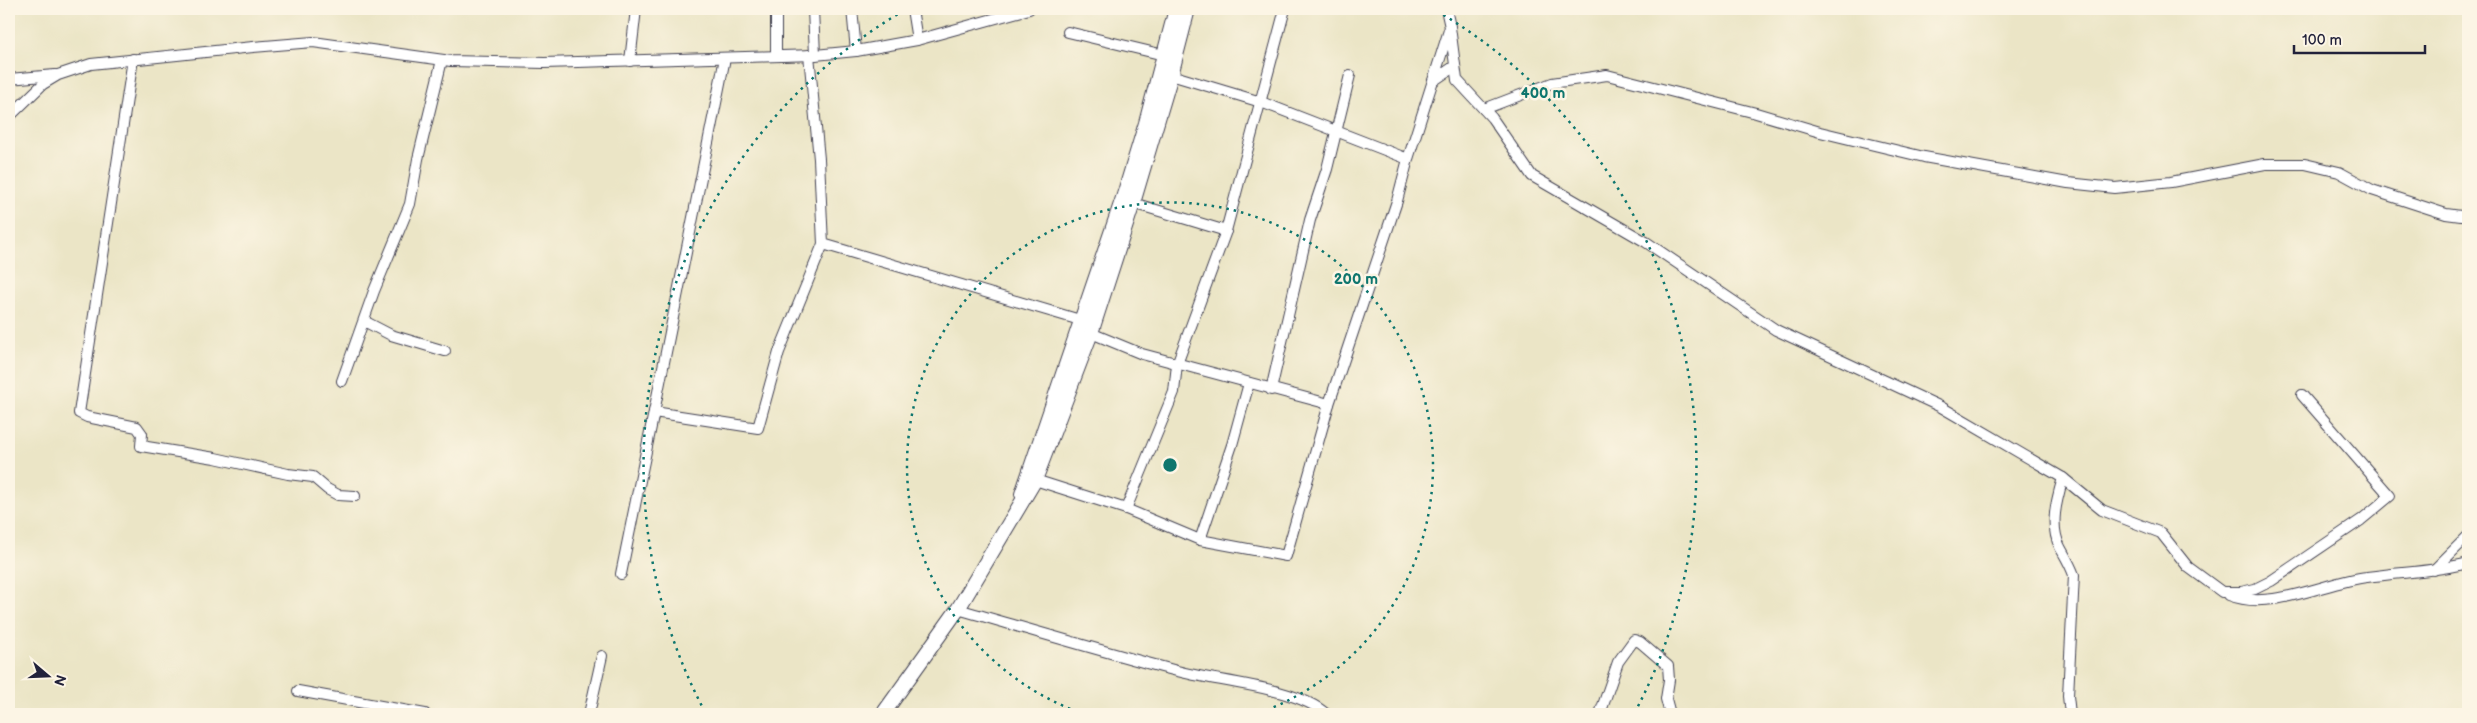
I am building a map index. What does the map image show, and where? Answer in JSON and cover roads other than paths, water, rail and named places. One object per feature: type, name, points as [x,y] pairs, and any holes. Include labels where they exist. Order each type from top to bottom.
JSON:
[{"type":"main road","points":[[883,714],[958,609],[1035,480],[1090,333],[1088,313],[1124,195],[1176,9]]},
{"type":"main road","points":[[1020,503],[1025,479],[1088,313],[1133,203],[1171,76],[1188,9]]},
{"type":"street","points":[[630,61],[636,9]]},
{"type":"street","points":[[776,9],[776,56]]},
{"type":"street","points":[[654,412],[758,428],[779,352],[823,244],[812,55],[812,9]]},
{"type":"street","points":[[852,9],[856,50]]},
{"type":"street","points":[[912,9],[917,40]]},
{"type":"street","points":[[9,117],[43,84],[58,75],[91,64],[134,59],[313,42],[442,60],[544,64],[812,55],[917,40],[1029,9]]},
{"type":"street","points":[[1126,509],[1174,392],[1177,364],[1226,231],[1285,9]]},
{"type":"street","points":[[1446,9],[1457,80],[1484,109],[1532,176],[1646,242],[1776,330],[1941,407],[2063,478],[2102,510],[2161,533],[2188,567],[2222,592],[2243,600],[2264,599],[2293,595],[2366,576],[2434,571],[2468,563]]},
{"type":"street","points":[[1035,480],[1126,509],[1200,540],[1286,556],[1328,404],[1397,201],[1408,159],[1450,27]]},
{"type":"street","points":[[1068,32],[1164,55]]},
{"type":"street","points":[[621,574],[725,58]]},
{"type":"street","points":[[134,59],[79,414],[137,427],[142,434],[141,446],[313,477],[327,489],[338,495],[355,496]]},
{"type":"street","points":[[342,381],[410,204],[418,159],[442,60]]},
{"type":"street","points":[[1434,81],[1455,66]]},
{"type":"street","points":[[1484,109],[1552,83],[1607,74],[1756,113],[1820,132],[1924,157],[2068,183],[2115,188],[2171,182],[2265,164],[2305,164],[2331,170],[2372,190],[2446,214],[2461,216],[2468,214]]},
{"type":"street","points":[[9,79],[58,75]]},
{"type":"street","points":[[1271,390],[1310,220],[1327,169],[1350,75]]},
{"type":"street","points":[[1171,76],[1261,102],[1408,159]]},
{"type":"street","points":[[1133,203],[1226,231]]},
{"type":"street","points":[[823,244],[1088,313]]},
{"type":"street","points":[[364,321],[391,335],[445,351]]},
{"type":"street","points":[[1090,333],[1142,354],[1328,404]]},
{"type":"street","points":[[1200,540],[1232,446],[1250,383]]},
{"type":"street","points":[[2222,592],[2241,592],[2255,589],[2271,581],[2361,520],[2390,496],[2302,395]]},
{"type":"street","points":[[2063,478],[2055,506],[2055,530],[2060,546],[2069,560],[2074,575],[2068,696],[2070,714]]},
{"type":"street","points":[[2434,571],[2468,536]]},
{"type":"street","points":[[958,609],[1179,672],[1281,693],[1317,706],[1326,714]]},
{"type":"street","points":[[1600,714],[1618,662],[1634,640],[1640,642],[1668,666],[1669,680],[1666,699],[1670,714]]},
{"type":"street","points":[[589,714],[602,656]]},
{"type":"street","points":[[298,692],[425,714]]}]
